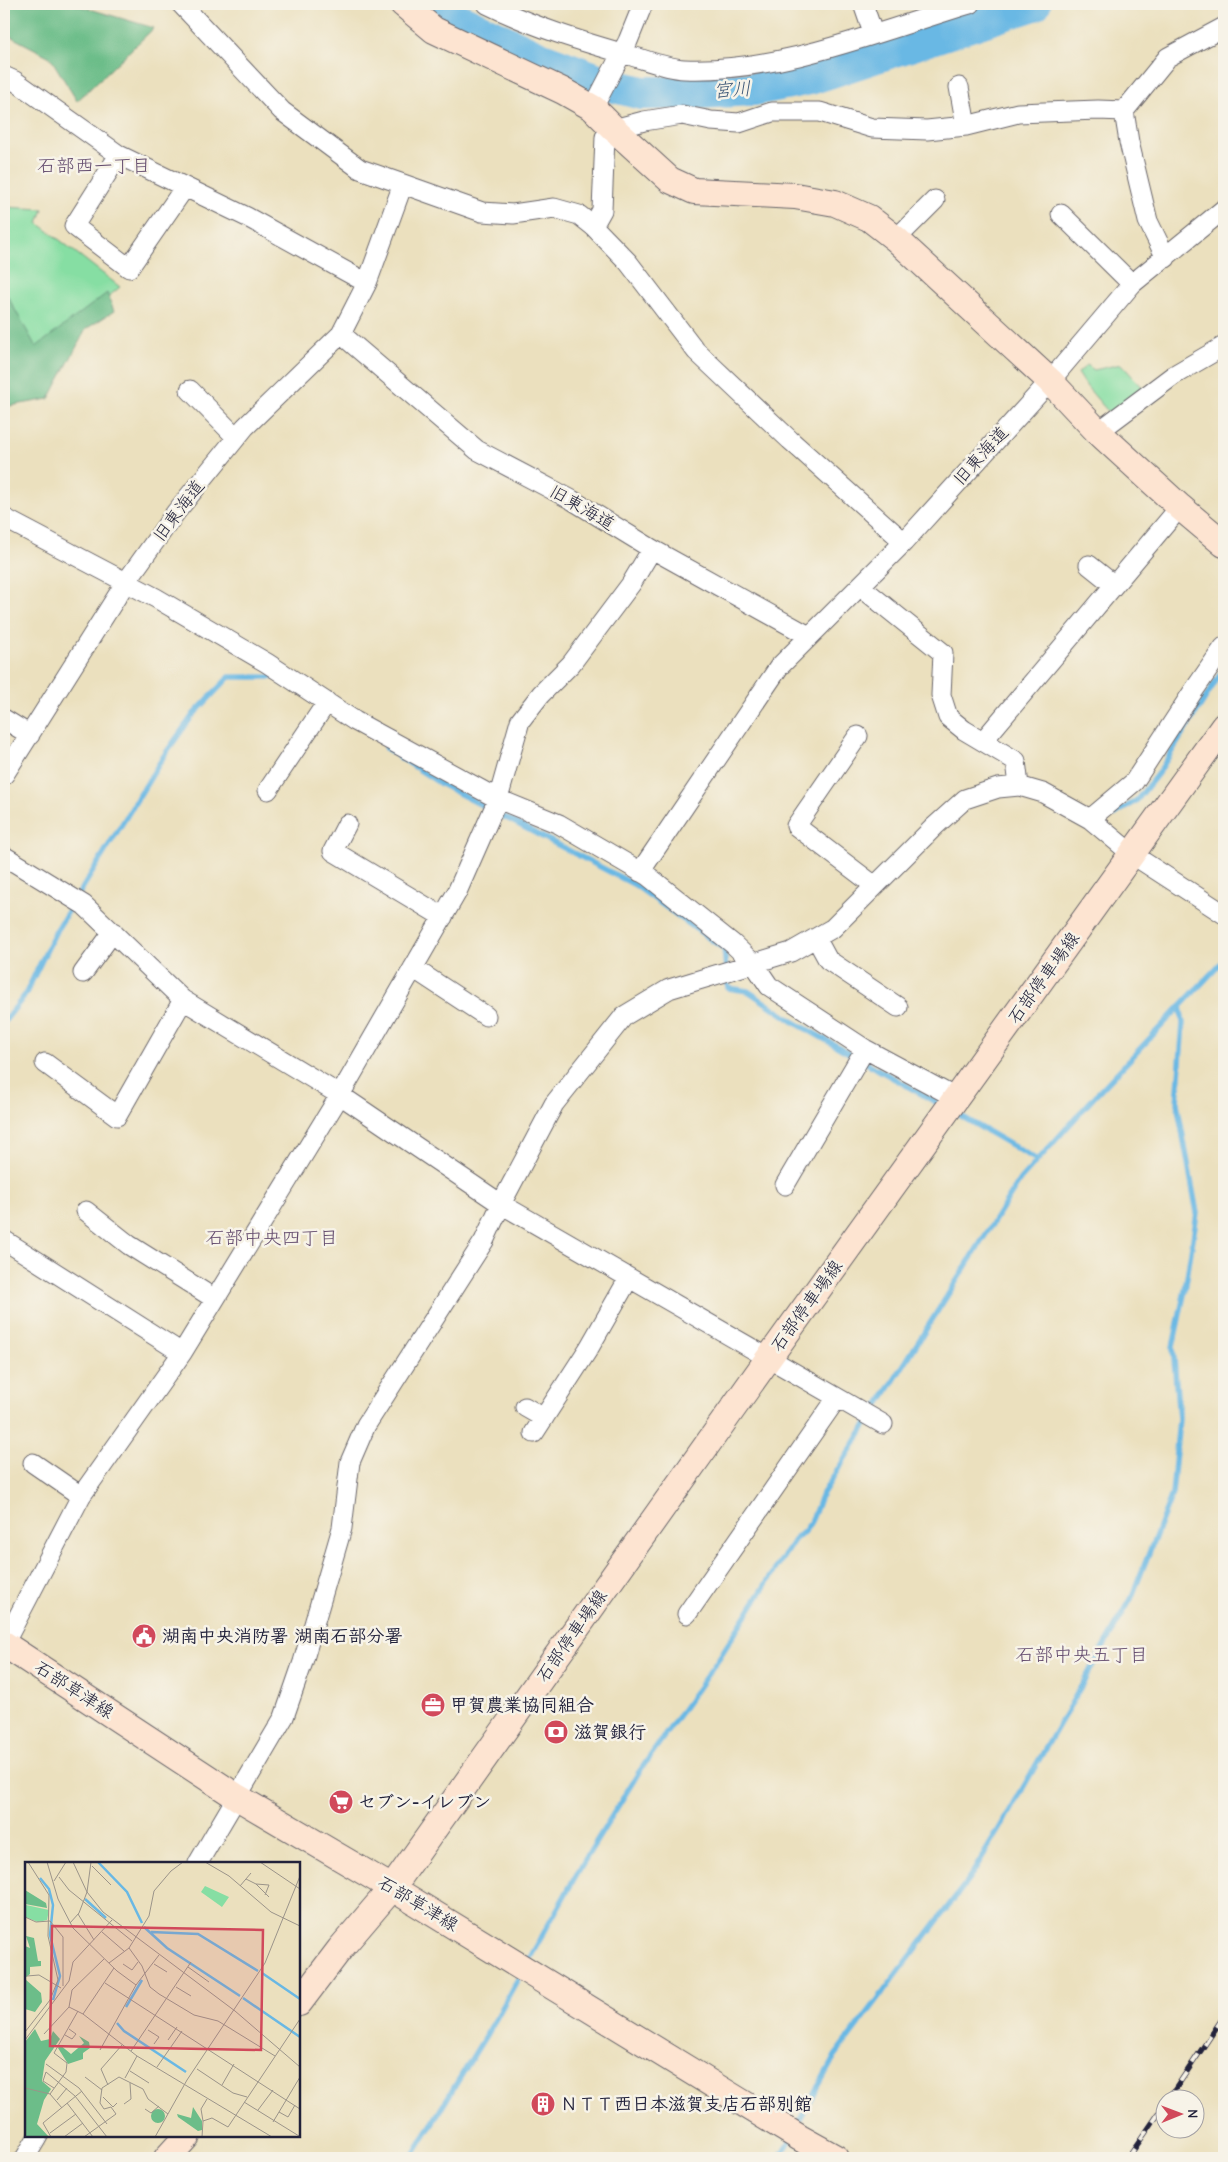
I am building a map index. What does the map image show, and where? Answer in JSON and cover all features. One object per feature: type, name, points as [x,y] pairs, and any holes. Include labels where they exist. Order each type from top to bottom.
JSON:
[{"type":"main road","points":[[403,4],[434,30],[563,91],[597,100],[614,129],[670,180],[694,191],[795,196],[836,203],[868,218],[896,239],[1050,381],[1098,432],[1180,507],[1224,544]]},
{"type":"main road","name":"石部停車場線","points":[[300,2002],[340,1949],[392,1888],[768,1360],[1224,726]]},
{"type":"main road","name":"石部草津線","points":[[4,1644],[237,1797],[392,1888],[800,2138],[836,2158]]},
{"type":"main road","points":[[167,2158],[186,2137]]},
{"type":"street","points":[[181,4],[282,111],[360,169],[482,212],[513,214],[554,208],[579,215],[593,226],[628,262],[696,351],[790,440],[904,542]]},
{"type":"street","points":[[487,4],[514,17],[620,56],[682,69],[771,63],[871,28],[927,4]]},
{"type":"street","points":[[597,100],[644,4]]},
{"type":"street","points":[[863,4],[871,28]]},
{"type":"street","points":[[871,28],[970,4]]},
{"type":"street","points":[[1166,258],[1148,221],[1129,142],[1124,112],[1168,57],[1224,27]]},
{"type":"street","points":[[4,76],[15,81],[119,155],[246,217],[366,283]]},
{"type":"street","points":[[958,87],[966,126]]},
{"type":"street","points":[[593,226],[602,210],[605,137],[614,129],[644,121],[682,115],[711,121],[739,123],[772,112],[820,112],[872,128],[928,130],[966,126],[1018,113],[1098,110],[1124,112]]},
{"type":"street","points":[[119,155],[74,226],[129,268],[185,187]]},
{"type":"street","points":[[341,334],[366,283],[402,184]]},
{"type":"street","points":[[896,239],[935,200]]},
{"type":"street","name":"旧東海道","points":[[4,775],[126,582],[176,512],[251,420],[341,334],[477,450],[572,500],[652,549],[809,636],[861,587],[904,542],[1050,381],[1132,284],[1224,210]]},
{"type":"street","points":[[1061,214],[1132,284]]},
{"type":"street","points":[[1098,432],[1174,376],[1224,346]]},
{"type":"street","points":[[190,390],[236,437]]},
{"type":"street","points":[[983,741],[1180,507]]},
{"type":"street","points":[[4,518],[156,598],[267,663],[355,721],[498,799],[559,824],[640,872],[733,944],[754,964],[769,986],[865,1049],[956,1098]]},
{"type":"street","points":[[4,1644],[81,1496],[182,1353],[340,1095],[457,892],[498,799],[520,721],[577,656],[631,584],[652,549]]},
{"type":"street","points":[[1088,564],[1114,585]]},
{"type":"street","points":[[861,587],[944,653],[941,695],[948,717],[1016,761],[1019,786]]},
{"type":"street","points":[[640,872],[779,668],[809,636]]},
{"type":"street","points":[[1090,819],[1134,782],[1224,647]]},
{"type":"street","points":[[268,790],[327,702]]},
{"type":"street","points":[[4,719],[30,735]]},
{"type":"street","points":[[858,736],[796,826],[875,886]]},
{"type":"street","points":[[199,1862],[284,1717],[303,1662],[342,1528],[350,1462],[366,1425],[484,1241],[501,1204],[554,1104],[624,1016],[669,989],[790,952],[834,928],[935,826],[965,799],[998,788],[1019,786],[1043,794],[1090,819],[1133,854],[1224,914]]},
{"type":"street","points":[[347,824],[333,850],[443,917]]},
{"type":"street","points":[[4,856],[84,905],[182,1000],[340,1095],[501,1204],[768,1360],[883,1424]]},
{"type":"street","points":[[83,973],[113,932]]},
{"type":"street","points":[[816,938],[828,960],[898,1007]]},
{"type":"street","points":[[413,968],[486,1016]]},
{"type":"street","points":[[45,1063],[116,1116],[182,1000]]},
{"type":"street","points":[[785,1185],[865,1049]]},
{"type":"street","points":[[86,1211],[129,1245],[215,1299]]},
{"type":"street","points":[[4,1240],[182,1353]]},
{"type":"street","points":[[525,1407],[539,1426],[589,1348],[629,1278]]},
{"type":"street","points":[[687,1614],[837,1398]]},
{"type":"street","points":[[33,1463],[81,1496]]},
{"type":"street","points":[[25,2158],[37,2137]]},
{"type":"green space","points":[[4,4],[73,4],[154,28],[77,101],[50,57],[4,33]]},
{"type":"green space","points":[[4,207],[43,209],[38,223],[120,287],[34,359],[4,299]]},
{"type":"green space","points":[[4,290],[36,347],[107,293],[114,311],[86,329],[49,399],[4,407]]},
{"type":"green space","points":[[1121,364],[1145,390],[1111,415],[1087,387],[1078,373],[1087,365],[1094,370]]},
{"type":"waterway","name":"宮川","points":[[437,4],[451,16],[542,59],[611,85],[642,93],[754,89],[810,78],[1034,4]]},
{"type":"waterway","points":[[1114,815],[1137,800],[1159,772],[1224,668]]},
{"type":"waterway","points":[[4,1022],[25,995],[56,931],[165,754],[193,715],[229,677],[276,677]]},
{"type":"waterway","points":[[386,748],[441,784],[635,885],[724,949],[728,988],[748,991],[794,1022],[941,1105]]},
{"type":"waterway","points":[[527,1963],[583,1863],[639,1772],[719,1658],[796,1537],[805,1531],[814,1515],[820,1498],[1020,1180],[1097,1094],[1224,960]]},
{"type":"waterway","points":[[796,2127],[835,2056],[969,1879],[1008,1814],[1131,1599],[1172,1494],[1179,1419],[1173,1347],[1185,1290],[1197,1213],[1177,1103],[1183,1023],[1180,1006]]},
{"type":"waterway","points":[[954,1112],[1037,1160]]},
{"type":"waterway","points":[[411,2158],[497,2017],[521,1973]]},
{"type":"waterway","points":[[779,2158],[790,2140]]},
{"type":"railway","points":[[1175,2090],[1224,2016]]},
{"type":"railway","points":[[1128,2158],[1156,2117]]},
{"type":"place","name":"湖南中央消防署 湖南石部分署","points":[[144,1636]]},
{"type":"place","name":"甲賀農業協同組合","points":[[433,1705]]},
{"type":"place","name":"滋賀銀行","points":[[556,1732]]},
{"type":"place","name":"セブン-イレブン","points":[[341,1802]]},
{"type":"place","name":"ＮＴＴ西日本滋賀支店石部別館","points":[[543,2104]]},
{"type":"district","name":"石部西一丁目","points":[[94,166]]},
{"type":"district","name":"石部中央四丁目","points":[[272,1238]]},
{"type":"district","name":"石部中央五丁目","points":[[1082,1655]]}]
